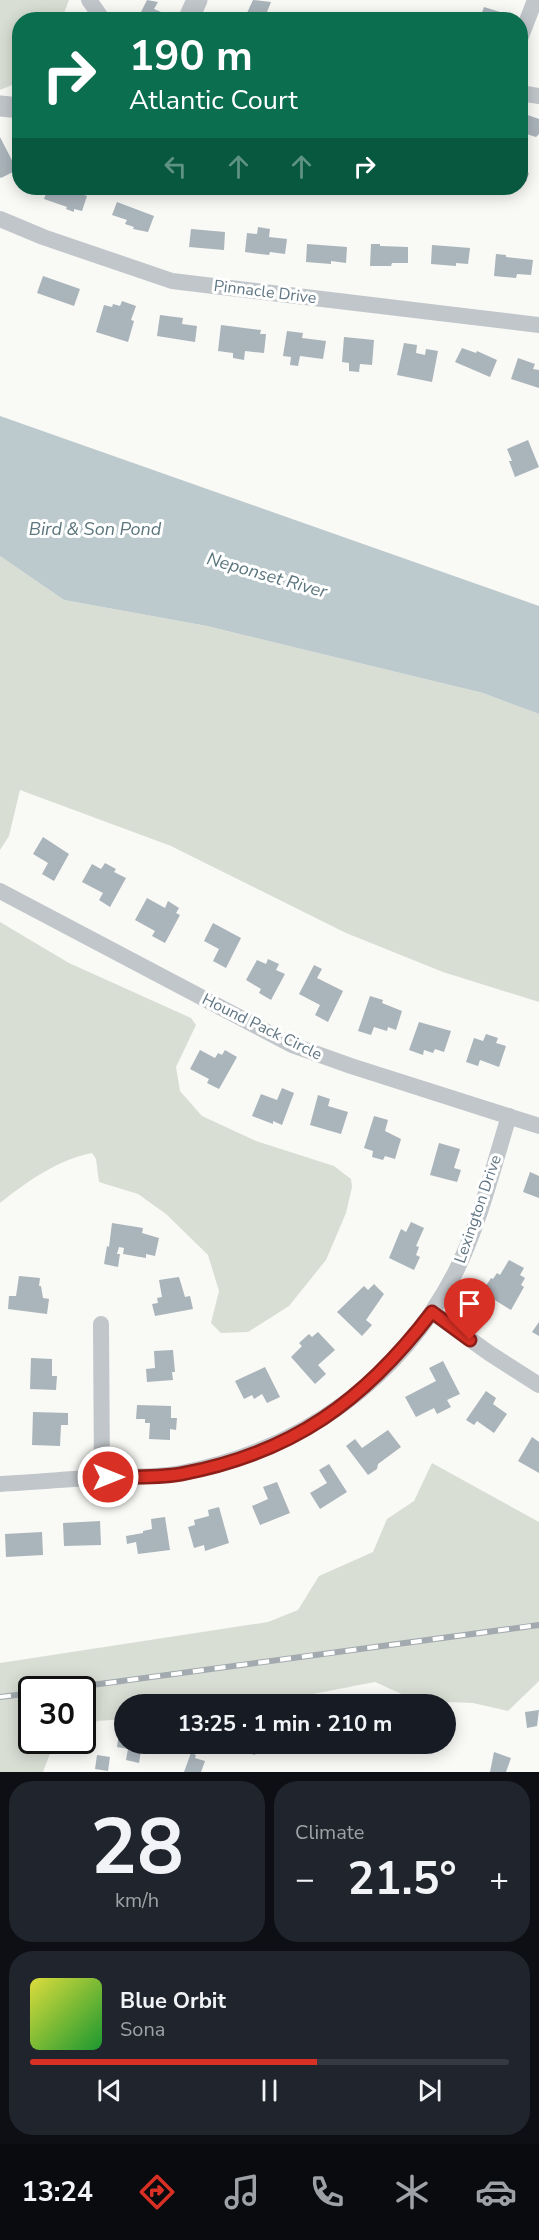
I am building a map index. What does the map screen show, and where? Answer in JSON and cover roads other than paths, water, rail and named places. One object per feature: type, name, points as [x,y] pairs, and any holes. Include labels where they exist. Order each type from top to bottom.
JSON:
[{"type":"street","points":[[528,18],[535,0]]},
{"type":"street","name":"Pinnacle Drive","points":[[0,219],[43,237],[172,281],[539,325]]},
{"type":"street","name":"Hound Pack Circle","points":[[0,891],[292,1045],[539,1126]]},
{"type":"street","name":"Lexington Drive","points":[[0,1484],[180,1474],[253,1454],[291,1438],[330,1415],[364,1389],[413,1337],[432,1312],[457,1269],[477,1220],[509,1116]]},
{"type":"street","points":[[432,1312],[489,1353],[539,1384]]},
{"type":"street","points":[[101,1324],[102,1478]]},
{"type":"water","name":"Bird & Son Pond","points":[[0,416],[539,606],[539,714],[483,693],[207,626],[64,600],[0,556]]},
{"type":"railway","points":[[96,1684],[539,1625]]},
{"type":"railway","points":[[0,1697],[18,1695]]},
{"type":"water label","name":"Neponset River","points":[[267,575]]}]
